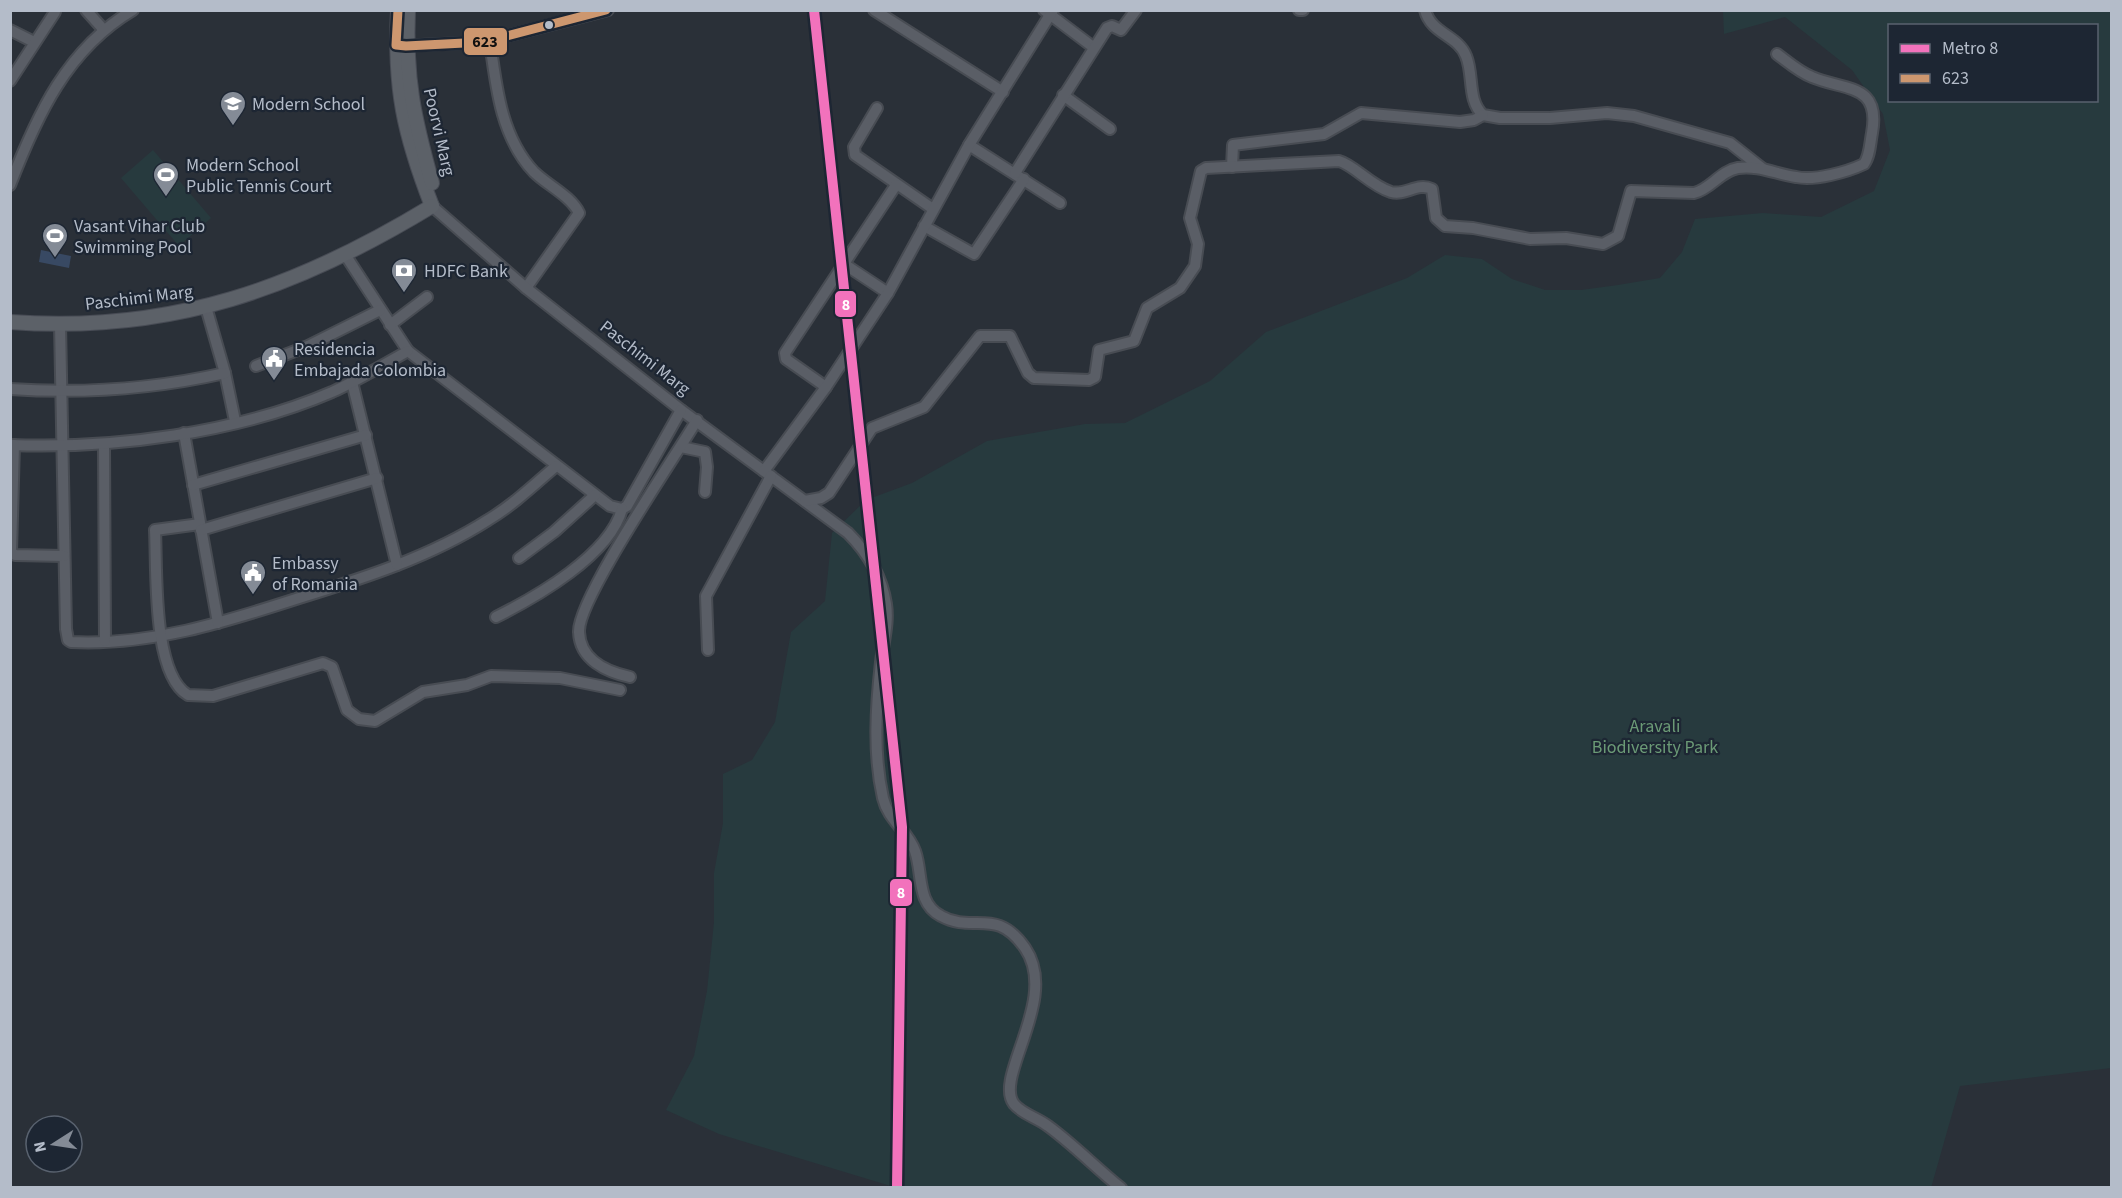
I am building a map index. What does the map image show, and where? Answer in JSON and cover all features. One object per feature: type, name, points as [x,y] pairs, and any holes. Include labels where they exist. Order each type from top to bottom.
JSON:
[{"type":"main road","name":"Poorvi Marg","points":[[398,10],[402,43],[405,129],[430,207]]},
{"type":"main road","name":"Poorvi Marg","points":[[402,43],[408,10]]},
{"type":"main road","name":"Paschimi Marg","points":[[10,322],[60,324],[138,320],[206,307],[258,292],[346,256],[430,207]]},
{"type":"street","points":[[86,10],[103,29]]},
{"type":"street","points":[[10,185],[28,141],[79,53],[103,29],[134,10]]},
{"type":"street","points":[[402,43],[484,38],[589,10]]},
{"type":"street","points":[[402,43],[490,41],[609,10]]},
{"type":"street","points":[[874,10],[1003,92]]},
{"type":"street","points":[[924,226],[974,254],[1063,95],[1093,47],[1108,27],[1122,30],[1136,10]]},
{"type":"street","points":[[1425,10],[1430,22],[1455,42],[1466,56],[1475,104],[1483,115]]},
{"type":"street","points":[[10,81],[55,12]]},
{"type":"street","points":[[708,650],[706,596],[767,474],[888,293],[969,145],[1003,92],[1049,12],[1093,47]]},
{"type":"street","points":[[10,30],[34,42]]},
{"type":"street","points":[[490,41],[501,108],[513,143],[536,174],[574,206],[579,213],[526,288]]},
{"type":"street","points":[[805,501],[821,498],[829,493],[872,428],[924,407],[980,336],[1010,336],[1028,374],[1034,378],[1089,380],[1095,377],[1099,350],[1134,341],[1147,308],[1180,288],[1192,274],[1198,244],[1190,218],[1201,171],[1206,168],[1339,161],[1349,165],[1363,178],[1394,193],[1420,186],[1432,189],[1436,218],[1445,226],[1473,228],[1530,239],[1566,238],[1603,244],[1618,236],[1631,190],[1694,193],[1733,169],[1763,169],[1808,178],[1860,166],[1866,161],[1875,119],[1872,105],[1863,95],[1846,86],[1810,77],[1777,54]]},
{"type":"street","points":[[1063,95],[1110,129]]},
{"type":"street","points":[[877,108],[853,151],[858,158],[933,209]]},
{"type":"street","points":[[1232,167],[1233,146],[1324,134],[1361,113],[1460,122],[1474,120],[1483,115],[1500,118],[1607,113],[1634,116],[1730,143],[1763,169]]},
{"type":"street","points":[[969,145],[1060,203]]},
{"type":"street","points":[[826,387],[784,355],[896,185]]},
{"type":"street","name":"Paschimi Marg","points":[[430,207],[461,239],[469,239],[526,288],[681,410],[848,533],[870,560],[884,594],[886,620],[881,663],[877,760],[885,807],[914,847],[926,901],[933,911],[950,920],[993,922],[1006,928],[1022,944],[1033,962],[1035,997],[1021,1052],[1010,1082],[1010,1095],[1015,1105],[1047,1124],[1121,1188]]},
{"type":"street","points":[[346,256],[408,351],[595,495],[610,506],[622,509]]},
{"type":"street","points":[[844,264],[888,293]]},
{"type":"street","points":[[390,325],[428,297]]},
{"type":"street","points":[[206,307],[225,373],[235,421]]},
{"type":"street","points":[[256,366],[308,346],[380,310]]},
{"type":"street","points":[[60,324],[61,445],[68,640],[105,641],[160,638],[218,623],[397,565],[487,521],[556,466]]},
{"type":"street","points":[[64,556],[15,555],[11,552],[12,445],[104,444],[184,433],[235,421],[314,399],[352,382],[408,351]]},
{"type":"street","points":[[10,389],[148,388],[225,373]]},
{"type":"street","points":[[352,382],[397,565]]},
{"type":"street","points":[[496,617],[535,596],[582,561],[616,524],[622,509],[630,500],[681,410]]},
{"type":"street","points":[[630,677],[606,671],[588,655],[580,639],[580,620],[615,554],[697,420]]},
{"type":"street","points":[[184,433],[218,623]]},
{"type":"street","points":[[193,485],[366,435]]},
{"type":"street","points":[[104,444],[105,641]]},
{"type":"street","points":[[681,447],[705,452],[707,476],[705,492]]},
{"type":"street","points":[[377,478],[289,506],[201,527],[155,530],[160,638],[172,682],[188,695],[213,696],[327,663],[332,667],[347,710],[366,722],[379,720],[423,692],[467,685],[486,677],[560,678],[620,690]]},
{"type":"street","points":[[519,558],[595,495]]},
{"type":"green space","name":"Aravali Biodiversity Park","points":[[1723,11],[2111,11],[2111,1068],[1960,1086],[1931,1188],[894,1187],[719,1134],[666,1110],[694,1056],[707,991],[714,922],[714,873],[723,823],[723,774],[752,760],[775,722],[791,632],[825,601],[832,533],[866,500],[912,483],[987,441],[1085,424],[1125,423],[1210,381],[1266,332],[1407,278],[1445,255],[1482,259],[1512,279],[1545,290],[1581,290],[1618,285],[1660,278],[1682,252],[1695,219],[1763,213],[1821,217],[1874,191],[1890,150],[1883,114],[1852,70],[1785,17],[1724,34]]},
{"type":"green space","name":"Modern School Public Tennis Court","points":[[153,150],[211,218],[179,246],[121,178]]},
{"type":"water","name":"Vasant Vihar Club Swimming Pool","points":[[41,250],[71,256],[69,268],[39,262]]},
{"type":"metro line","name":"8","points":[[814,10],[902,827],[897,1188]]},
{"type":"transit line","name":"623","points":[[398,10],[396,45],[406,46],[484,42],[606,10]]},
{"type":"place","name":"Modern School","points":[[233,127]]},
{"type":"place","name":"Modern School Public Tennis Court","points":[[166,198]]},
{"type":"place","name":"Vasant Vihar Club Swimming Pool","points":[[55,259]]},
{"type":"place","name":"HDFC Bank","points":[[404,294]]},
{"type":"place","name":"Residencia Embajada Colombia","points":[[274,382]]},
{"type":"place","name":"Embassy of Romania","points":[[253,596]]}]
